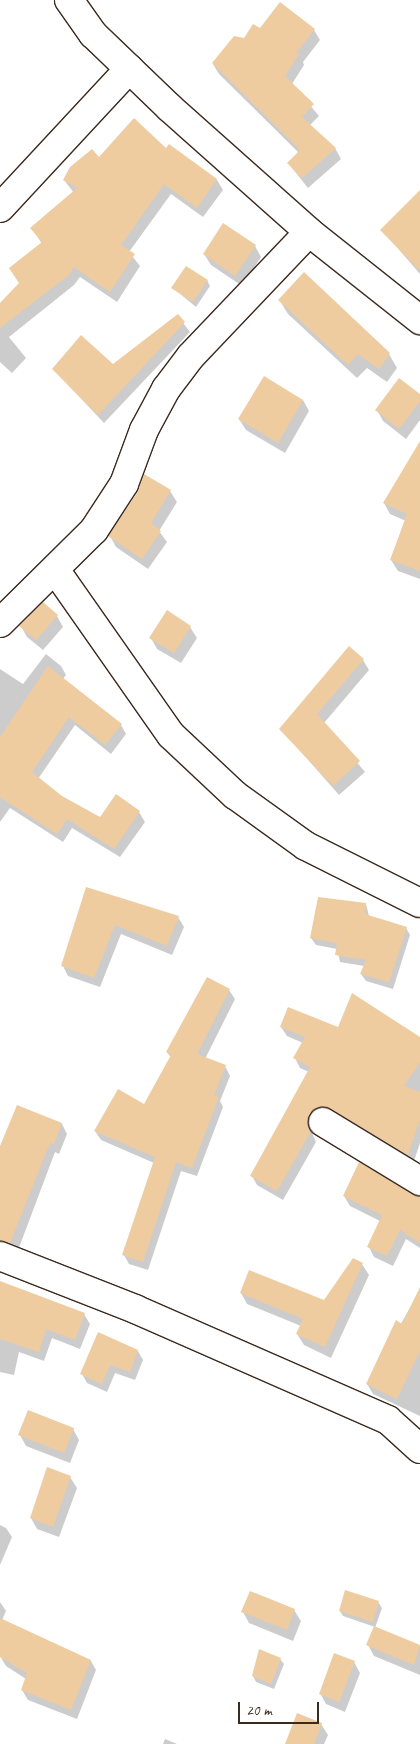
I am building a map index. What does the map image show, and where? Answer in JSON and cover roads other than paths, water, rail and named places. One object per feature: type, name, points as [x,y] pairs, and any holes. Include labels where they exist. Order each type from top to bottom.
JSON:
[{"type":"street","points":[[69,0],[93,34],[129,69],[309,232],[420,320]]},
{"type":"street","points":[[0,208],[129,69]]},
{"type":"street","points":[[0,623],[56,571],[94,530],[124,484],[144,430],[166,389],[191,356],[309,232]]},
{"type":"street","points":[[56,571],[171,735],[236,795],[306,846],[420,903]]},
{"type":"street","points":[[323,1122],[420,1180]]},
{"type":"street","points":[[0,1256],[135,1309],[388,1420],[420,1449]]}]
